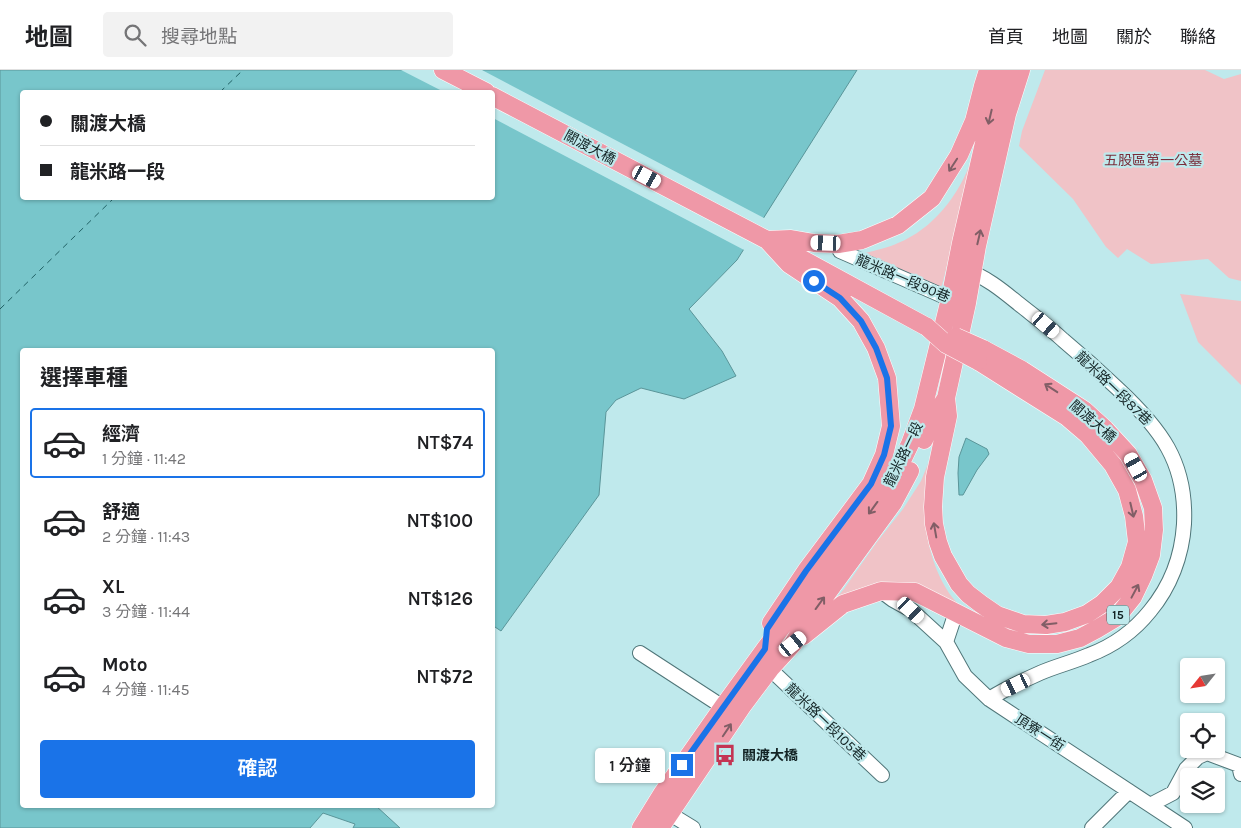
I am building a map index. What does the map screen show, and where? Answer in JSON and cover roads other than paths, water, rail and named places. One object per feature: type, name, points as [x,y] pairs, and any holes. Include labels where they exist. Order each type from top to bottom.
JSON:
[{"type":"main road","points":[[443,70],[482,90]]},
{"type":"main road","points":[[766,240],[791,239],[814,243],[838,244],[862,240],[898,225],[932,198],[959,155],[974,121],[988,70]]},
{"type":"main road","name":"龍米路一段","points":[[964,270],[961,243],[1002,70]]},
{"type":"main road","name":"龍米路一段","points":[[641,828],[662,816],[770,668],[793,644],[804,625],[893,503],[919,454],[932,420],[946,398],[958,301],[964,270],[1021,70]]},
{"type":"main road","name":"關渡大橋","points":[[495,98],[927,327],[946,344],[1022,370],[1084,410],[1105,428],[1128,454],[1143,480],[1153,508],[1154,530],[1151,555],[1143,576],[1133,597],[1116,617],[1080,638],[1057,644],[1029,644],[1006,638],[914,592],[881,591],[843,604],[793,644]]},
{"type":"main road","name":"關渡大橋","points":[[765,649],[767,629],[806,571],[871,484],[884,455],[891,426],[887,378],[876,348],[861,321],[840,298],[789,264],[766,240]]},
{"type":"main road","name":"龍米路一段","points":[[662,816],[723,707],[873,508],[897,471],[910,444],[923,409],[958,301]]},
{"type":"main road","points":[[946,398],[948,416],[935,477],[934,524],[942,556],[959,584],[968,594],[997,615],[1023,624],[1046,625],[1065,622],[1087,614],[1102,604],[1119,587],[1130,567],[1136,542],[1134,516],[1127,490],[1113,465],[1088,435],[1067,417],[981,355]]},
{"type":"street","name":"龍米路一段90巷","points":[[840,251],[958,301]]},
{"type":"street","name":"龍米路一段87巷","points":[[964,270],[998,287],[1046,325],[1098,370],[1147,417],[1165,443],[1178,471],[1183,493],[1183,535],[1174,571],[1161,595],[1136,626],[1119,640],[1090,655],[1040,673],[989,699]]},
{"type":"street","name":"頂寮一街","points":[[881,591],[911,610],[946,642],[965,676],[989,699],[1185,828]]},
{"type":"street","points":[[946,642],[956,612]]},
{"type":"street","points":[[640,653],[723,707]]},
{"type":"street","name":"龍米路一段105巷","points":[[770,668],[882,775]]},
{"type":"street","points":[[1150,805],[1173,793],[1186,769],[1198,757],[1207,753],[1240,766]]},
{"type":"street","points":[[1092,828],[1129,791]]},
{"type":"street","points":[[662,816],[693,828]]},
{"type":"water","points":[[0,70],[857,70],[737,260],[689,309],[722,351],[736,376],[684,399],[641,388],[616,400],[606,412],[599,495],[501,631],[495,627],[495,348],[20,348],[20,808],[378,808],[400,828],[353,828],[355,824],[323,813],[310,828],[0,828]]},
{"type":"water","points":[[966,438],[987,449],[989,454],[977,470],[963,495],[959,495],[959,457]]},
{"type":"place","name":"關渡大橋","points":[[725,755]]},
{"type":"park label","name":"五股區第一公墓","points":[[1153,160]]}]
